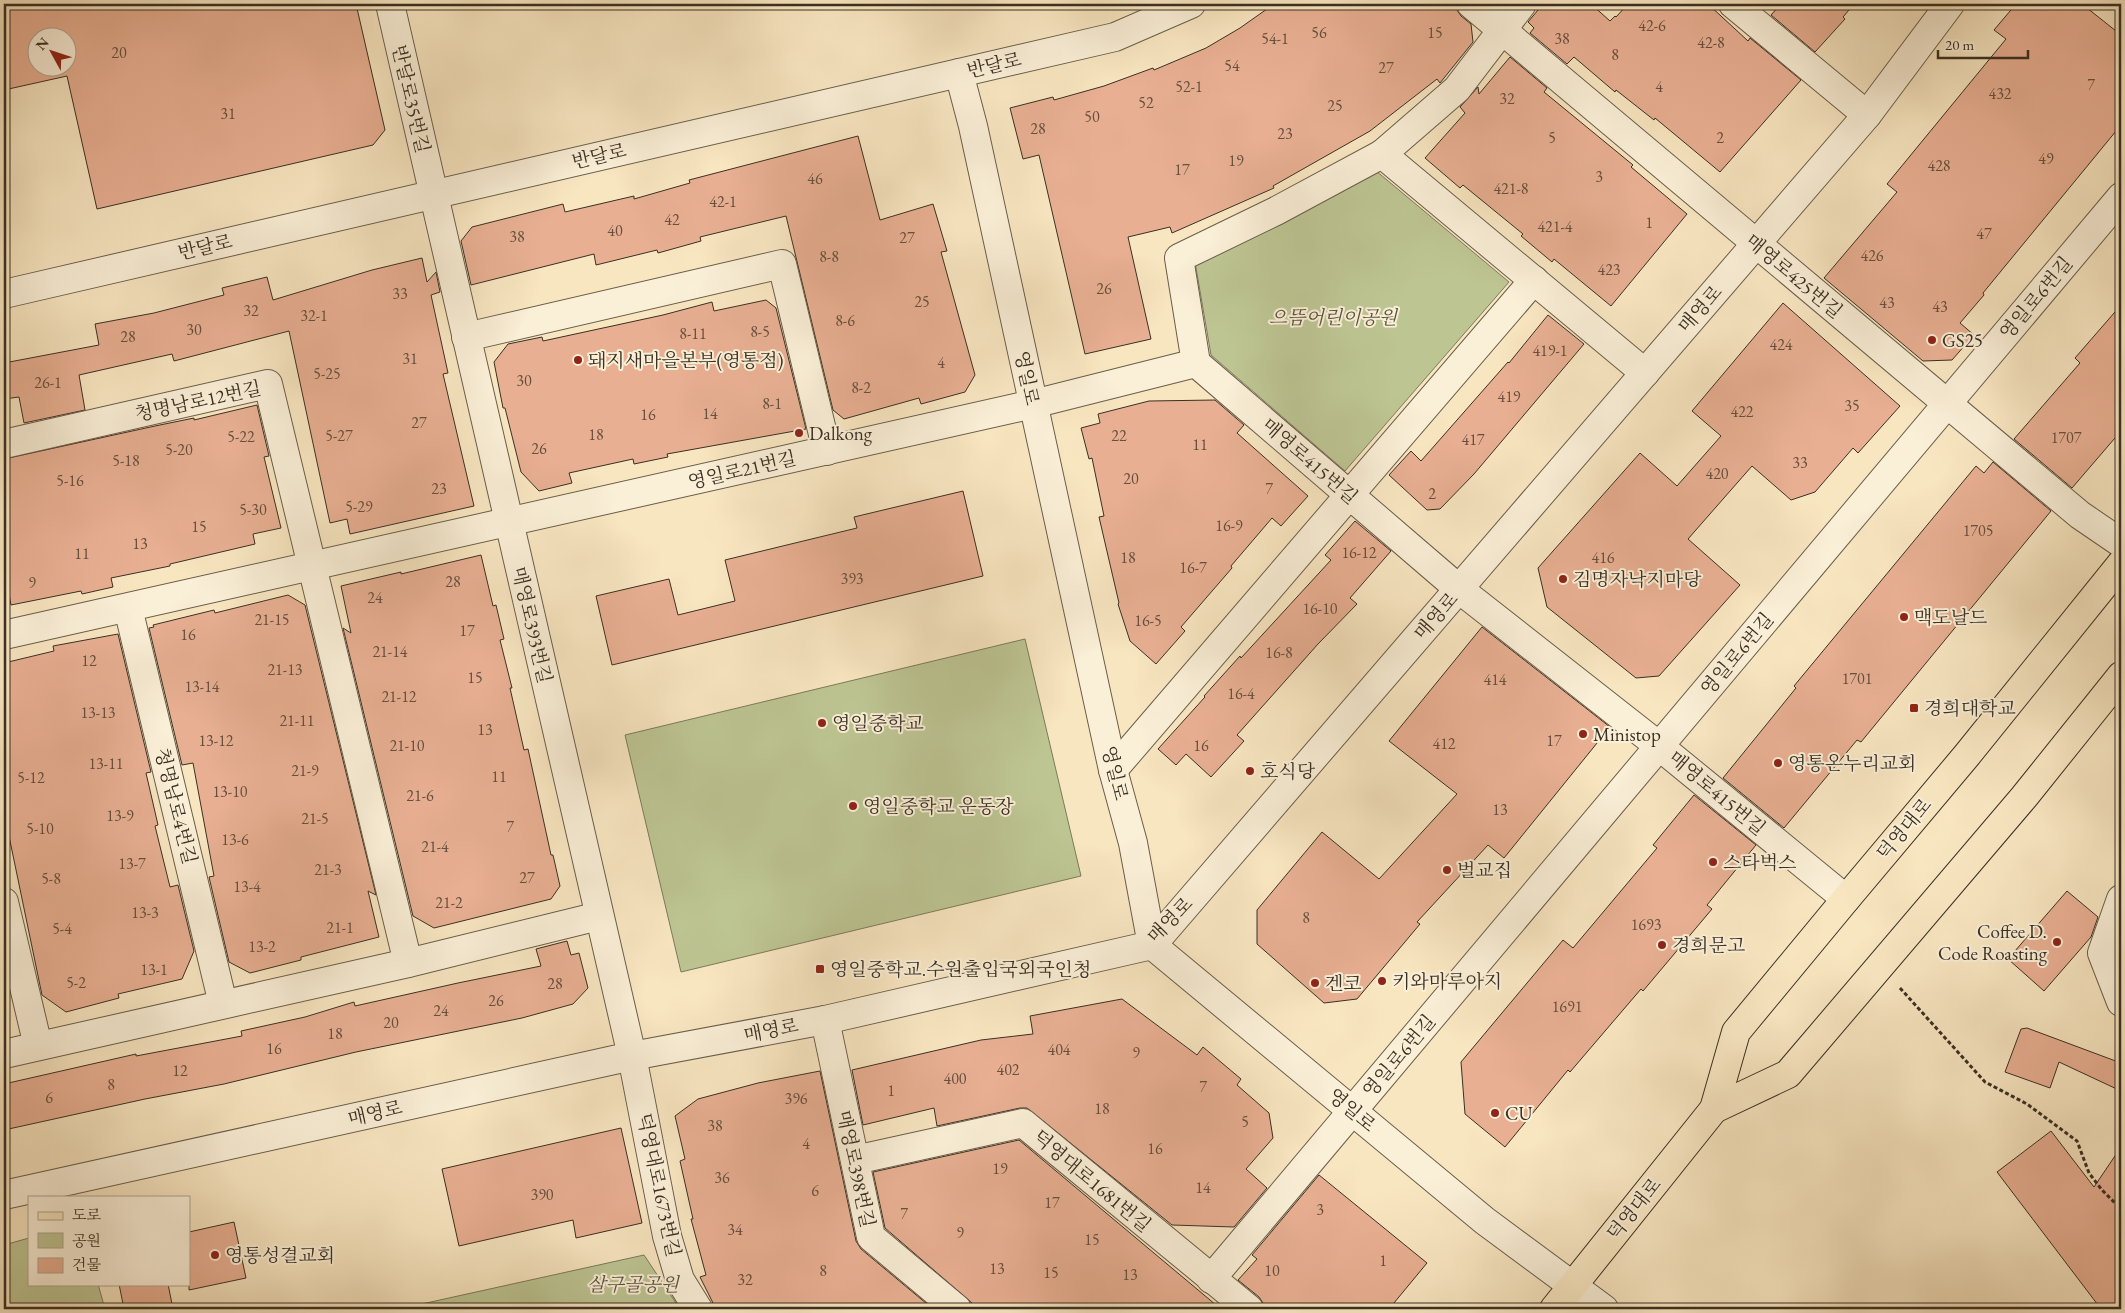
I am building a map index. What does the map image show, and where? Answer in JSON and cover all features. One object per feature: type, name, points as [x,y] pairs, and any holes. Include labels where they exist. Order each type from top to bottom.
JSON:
[{"type":"main road","name":"덕영대로","points":[[1554,1309],[1714,1109],[1736,1032],[1968,755],[2121,564]]},
{"type":"main road","name":"덕영대로","points":[[1714,1109],[1788,1074],[2024,797],[2121,676]]},
{"type":"street","name":"반달로35번길","points":[[390,4],[433,194]]},
{"type":"street","name":"반달로","points":[[4,294],[1115,37],[1190,4]]},
{"type":"street","name":"매영로425번길","points":[[1470,4],[2080,515],[2121,543]]},
{"type":"street","points":[[1196,363],[1178,258],[1276,212],[1382,154],[1457,89],[1522,4]]},
{"type":"street","name":"매영로","points":[[4,1196],[632,1056],[825,1020],[1152,945],[1867,115],[1950,4]]},
{"type":"street","points":[[1740,6],[1867,115]]},
{"type":"street","name":"영일로","points":[[959,73],[973,126],[1113,770],[1133,843],[1152,945],[1485,1220],[1604,1309]]},
{"type":"street","points":[[1382,154],[1645,373]]},
{"type":"street","name":"매영로393번길","points":[[433,194],[632,1056]]},
{"type":"street","name":"영일로6번길","points":[[1211,1279],[2121,197]]},
{"type":"street","points":[[466,337],[782,264],[826,451]]},
{"type":"street","points":[[1113,770],[1534,280]]},
{"type":"street","name":"영일로21번길","points":[[508,522],[1033,404],[1196,363]]},
{"type":"street","name":"매영로415번길","points":[[1196,363],[1459,589],[1659,746],[1846,899]]},
{"type":"street","name":"청명남로12번길","points":[[4,444],[268,384],[312,567]]},
{"type":"street","points":[[4,635],[508,522]]},
{"type":"street","points":[[312,567],[408,963]]},
{"type":"street","name":"청명남로4번길","points":[[128,608],[223,1004]]},
{"type":"street","points":[[2121,899],[2102,953],[2121,1002]]},
{"type":"street","points":[[4,902],[38,1046]]},
{"type":"street","points":[[4,1054],[408,963],[599,916]]},
{"type":"street","name":"매영로398번길","points":[[825,1020],[871,1236],[957,1309]]},
{"type":"street","name":"덕영대로1673번길","points":[[632,1056],[667,1236],[680,1280],[698,1309]]},
{"type":"street","name":"덕영대로1681번길","points":[[854,1160],[1023,1123],[1249,1309]]},
{"type":"path","points":[[1880,966],[1985,1082],[2027,1104],[2077,1141],[2089,1173],[2102,1190],[2121,1209]]},
{"type":"green space","name":"으뜸어린이공원","points":[[1375,170],[1509,282],[1345,471],[1211,355],[1195,262]]},
{"type":"green space","name":"영일중학교 운동장","points":[[1025,639],[1081,876],[681,972],[625,735]]},
{"type":"green space","points":[[28,1238],[28,1286],[99,1286],[105,1309],[4,1309],[4,1245]]},
{"type":"green space","name":"살구골공원","points":[[644,1255],[680,1309],[399,1309]]},
{"type":"building","points":[[4,4],[356,4],[385,130],[373,145],[97,209],[67,78],[78,78],[78,28],[28,28],[28,78],[58,78],[4,90]]},
{"type":"building","points":[[1274,4],[1456,4],[1461,16],[1471,24],[1473,42],[1440,83],[1437,79],[1370,131],[1273,186],[1274,188],[1172,233],[1170,227],[1128,237],[1151,339],[1085,354],[1039,155],[1023,159],[1010,108],[1053,97],[1054,100],[1104,86],[1153,68],[1154,70],[1206,48],[1240,28]]},
{"type":"building","points":[[1543,4],[1591,4],[1610,21],[1628,4],[1708,4],[1748,41],[1750,38],[1801,80],[1720,172],[1655,118],[1654,120],[1616,90],[1615,92],[1574,57],[1567,64],[1530,33],[1534,28],[1528,22]]},
{"type":"building","points":[[1781,4],[1854,4],[1843,17],[1845,19],[1815,52],[1771,15]]},
{"type":"building","points":[[2016,4],[2082,4],[2121,35],[2121,125],[1960,323],[1974,335],[1952,360],[1923,361],[1824,278],[1897,192],[1887,184],[2006,39],[1994,30]]},
{"type":"building","points":[[1510,57],[1547,88],[1544,92],[1633,165],[1631,167],[1687,214],[1611,306],[1554,259],[1552,262],[1521,236],[1523,234],[1463,185],[1460,188],[1425,158],[1465,113],[1460,107],[1478,87],[1479,94]]},
{"type":"building","points":[[858,136],[880,220],[933,204],[947,251],[941,252],[975,375],[965,392],[921,404],[919,398],[844,419],[833,410],[786,216],[700,237],[701,241],[658,253],[657,250],[596,265],[594,254],[471,285],[461,241],[472,227],[563,204],[565,212],[634,196],[634,199],[690,183],[689,180]]},
{"type":"building","points":[[422,258],[427,282],[436,272],[440,292],[431,295],[448,373],[443,374],[474,506],[350,534],[347,519],[330,523],[289,331],[174,361],[172,354],[79,375],[85,410],[24,423],[19,397],[4,399],[4,363],[99,345],[95,324],[154,313],[224,295],[222,288],[267,277],[273,300],[372,270]]},
{"type":"building","points":[[766,300],[776,308],[806,429],[667,454],[668,457],[634,464],[633,459],[569,473],[572,483],[539,491],[521,472],[505,408],[503,408],[494,362],[508,344],[542,337],[543,341],[663,315],[712,302],[714,311]]},
{"type":"building","points":[[1783,303],[1900,406],[1858,453],[1853,448],[1815,492],[1791,500],[1752,466],[1688,539],[1740,585],[1659,676],[1636,678],[1547,607],[1538,568],[1640,453],[1677,486],[1721,436],[1692,411]]},
{"type":"building","points":[[2121,305],[2121,431],[2072,488],[2014,439],[2080,363],[2075,358]]},
{"type":"building","points":[[1548,315],[1584,344],[1474,474],[1440,509],[1427,510],[1389,475],[1411,451],[1421,461],[1509,363]]},
{"type":"building","points":[[1215,400],[1244,425],[1237,433],[1308,496],[1281,526],[1272,518],[1181,627],[1185,631],[1156,664],[1130,641],[1118,604],[1099,517],[1104,516],[1092,458],[1089,459],[1081,428],[1100,423],[1098,414],[1149,401]]},
{"type":"building","points":[[257,405],[269,456],[264,457],[281,528],[253,534],[255,544],[170,564],[170,566],[111,578],[113,587],[82,594],[81,591],[11,605],[4,568],[4,459],[194,418],[194,420]]},
{"type":"building","points":[[1993,462],[2051,511],[1861,742],[1857,740],[1784,828],[1723,778],[1796,688],[1794,686],[1976,466],[1984,473]]},
{"type":"building","points":[[963,491],[983,576],[612,665],[596,596],[669,579],[678,615],[735,601],[725,560],[857,528],[854,517]]},
{"type":"building","points":[[1355,521],[1391,551],[1350,598],[1357,604],[1318,644],[1237,735],[1244,741],[1211,777],[1186,754],[1176,765],[1158,749],[1240,656],[1241,658],[1331,560],[1325,555]]},
{"type":"building","points":[[481,555],[493,606],[496,605],[504,639],[500,640],[524,750],[528,749],[551,855],[553,855],[560,886],[551,899],[434,928],[413,916],[343,628],[351,633],[341,586]]},
{"type":"building","points":[[288,595],[305,605],[376,895],[368,891],[379,937],[301,957],[301,960],[250,973],[229,962],[209,877],[214,876],[193,763],[182,765],[149,628],[154,627],[153,625],[214,610],[215,613]]},
{"type":"building","points":[[1482,627],[1610,727],[1504,858],[1488,845],[1417,922],[1420,924],[1357,999],[1324,1003],[1257,944],[1257,910],[1322,832],[1379,879],[1457,794],[1389,741]]},
{"type":"building","points":[[118,634],[151,772],[146,773],[158,825],[155,826],[170,887],[178,885],[194,951],[182,979],[118,994],[119,998],[66,1012],[42,995],[4,812],[4,663],[54,651],[53,646]]},
{"type":"building","points":[[1694,795],[1756,845],[1707,905],[1712,909],[1643,991],[1641,989],[1570,1072],[1568,1070],[1505,1147],[1465,1114],[1461,1062],[1563,940],[1573,948],[1657,848],[1653,845]]},
{"type":"building","points":[[2067,891],[2098,917],[2091,937],[2044,991],[2008,959]]},
{"type":"building","points":[[567,941],[571,955],[579,953],[588,988],[573,1004],[522,1018],[356,1052],[224,1084],[4,1130],[4,1084],[136,1054],[136,1056],[242,1036],[241,1031],[305,1017],[354,1002],[355,1006],[541,966],[536,949]]},
{"type":"building","points":[[1122,999],[1197,1055],[1203,1047],[1241,1079],[1237,1085],[1269,1113],[1273,1138],[1246,1169],[1267,1188],[1234,1227],[1172,1225],[1027,1108],[937,1126],[934,1108],[863,1125],[852,1070],[981,1040],[1033,1034],[1030,1016]]},
{"type":"building","points":[[2027,1028],[2121,1063],[2121,1091],[2059,1062],[2050,1088],[2005,1072],[2021,1029]]},
{"type":"building","points":[[820,1071],[856,1241],[861,1249],[933,1309],[716,1309],[700,1277],[706,1275],[691,1219],[693,1219],[680,1161],[685,1159],[675,1116],[698,1099],[758,1083]]},
{"type":"building","points":[[621,1128],[642,1223],[576,1238],[573,1220],[459,1246],[442,1169]]},
{"type":"building","points":[[2051,1131],[2094,1187],[2121,1147],[2121,1309],[2101,1309],[1997,1172]]},
{"type":"building","points":[[1019,1140],[1216,1305],[1217,1303],[1225,1309],[979,1309],[885,1228],[873,1172]]},
{"type":"building","points":[[1319,1175],[1427,1263],[1389,1309],[1264,1309],[1259,1297],[1238,1280],[1257,1259],[1252,1255]]},
{"type":"building","name":"영통성결교회","points":[[234,1222],[246,1278],[189,1290],[190,1232]]},
{"type":"building","points":[[119,1286],[168,1286],[173,1309],[124,1309]]},
{"type":"place","name":"GS25","points":[[1932,340]]},
{"type":"place","name":"돼지새마을본부(영통점)","points":[[578,360]]},
{"type":"place","name":"Dalkong","points":[[799,433]]},
{"type":"place","name":"김명자낙지마당","points":[[1563,579]]},
{"type":"place","name":"맥도날드","points":[[1904,617]]},
{"type":"place","name":"경희대학교","points":[[1914,708]]},
{"type":"place","name":"영일중학교","points":[[822,723]]},
{"type":"place","name":"Ministop","points":[[1583,734]]},
{"type":"place","name":"영통온누리교회","points":[[1778,763]]},
{"type":"place","name":"호식당","points":[[1250,771]]},
{"type":"place","name":"영일중학교 운동장","points":[[853,806]]},
{"type":"place","name":"스타벅스","points":[[1713,862]]},
{"type":"place","name":"벌교집","points":[[1447,870]]},
{"type":"place","name":"Coffee D. Code Roasting","points":[[2057,942]]},
{"type":"place","name":"경희문고","points":[[1662,945]]},
{"type":"place","name":"영일중학교.수원출입국외국인청","points":[[820,969]]},
{"type":"place","name":"키와마루아지","points":[[1382,981]]},
{"type":"place","name":"겐코","points":[[1315,983]]},
{"type":"place","name":"CU","points":[[1495,1113]]},
{"type":"place","name":"영통성결교회","points":[[215,1255]]}]
